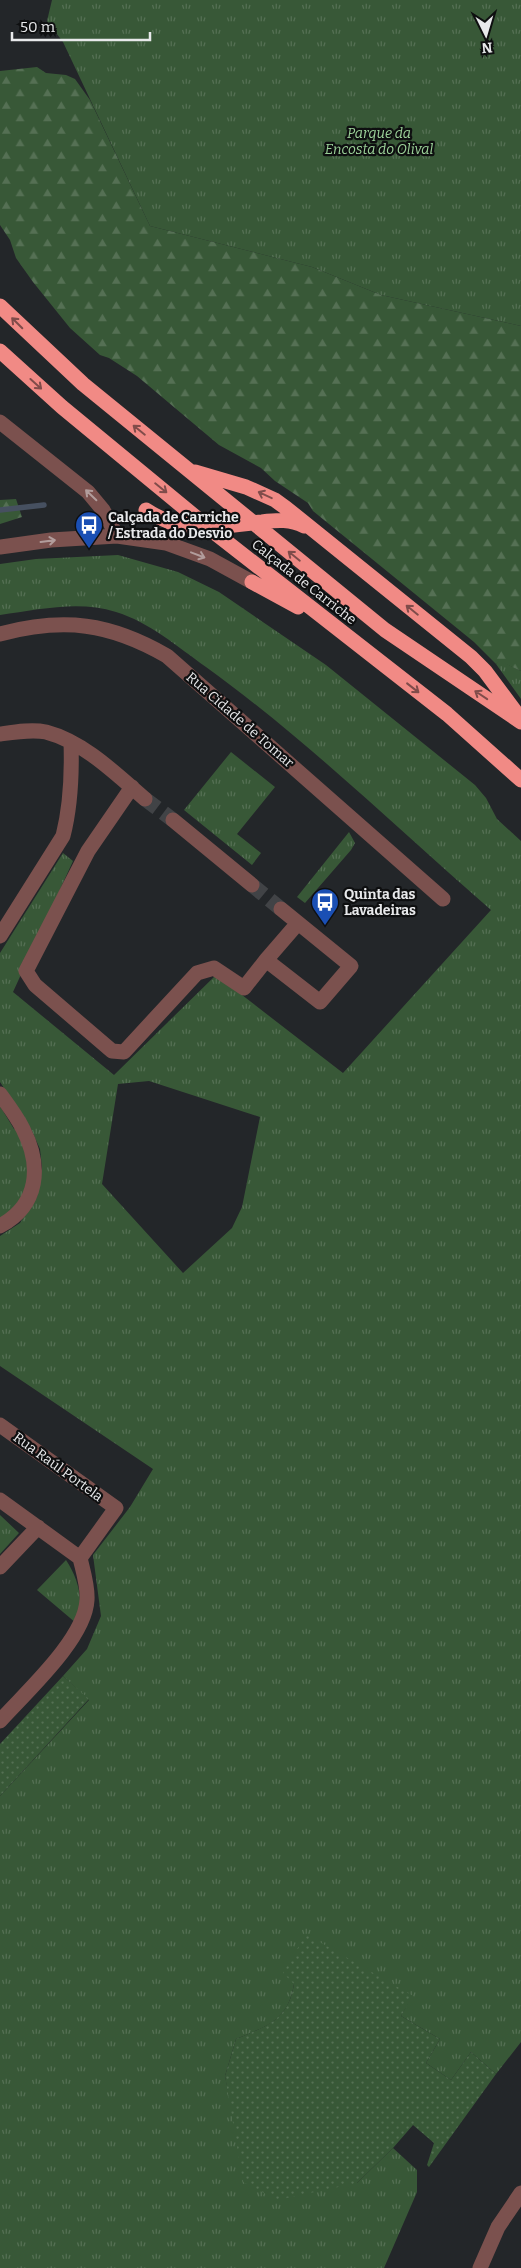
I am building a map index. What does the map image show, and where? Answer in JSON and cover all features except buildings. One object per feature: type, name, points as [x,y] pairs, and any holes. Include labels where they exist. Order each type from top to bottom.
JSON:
[{"type":"highway","name":"Calçada de Carriche","points":[[0,306],[83,384],[385,630],[521,721]]},
{"type":"highway","name":"Calçada de Carriche","points":[[0,351],[62,408],[210,528],[447,714],[521,780]]},
{"type":"highway","points":[[177,461],[198,473],[238,484],[275,500],[471,657],[485,671],[521,721]]},
{"type":"highway","points":[[146,510],[162,520],[177,526],[210,528],[285,520],[300,523],[318,534]]},
{"type":"highway","points":[[252,582],[302,609],[374,658]]},
{"type":"street","points":[[0,422],[88,492],[104,510],[117,536]]},
{"type":"street","points":[[0,547],[61,539],[117,536],[166,543],[210,559],[252,582]]},
{"type":"street","name":"Rua Cidade de Tomar","points":[[0,634],[18,629],[51,625],[78,625],[104,628],[139,640],[160,652],[181,668],[444,899]]},
{"type":"street","points":[[0,734],[45,732],[71,742],[144,798]]},
{"type":"street","points":[[0,936],[63,836],[72,775],[71,742]]},
{"type":"street","points":[[132,787],[88,851],[26,971],[35,985],[112,1051],[124,1052],[198,973],[214,968],[244,988],[298,923]]},
{"type":"street","points":[[173,820],[252,885]]},
{"type":"street","points":[[266,960],[320,1002],[350,966],[281,909]]},
{"type":"street","points":[[0,1094],[23,1130],[35,1171],[32,1191],[24,1207],[12,1219],[0,1226]]},
{"type":"street","name":"Rua Raúl Portela","points":[[0,1425],[116,1508],[80,1558]]},
{"type":"street","points":[[0,1500],[80,1558],[87,1598],[85,1613],[76,1633],[64,1650],[0,1721]]},
{"type":"street","points":[[0,1567],[38,1527]]},
{"type":"street","points":[[480,2268],[498,2228],[521,2193]]},
{"type":"green space","name":"Parque da Encosta do Olival","points":[[52,0],[521,0],[521,326],[381,295],[312,267],[150,226],[63,42],[47,21]]},
{"type":"green space","points":[[37,67],[46,73],[66,75],[75,79],[90,100],[150,226],[312,267],[381,295],[521,326],[521,671],[499,661],[496,664],[474,642],[313,511],[308,503],[275,481],[261,468],[219,445],[137,376],[109,358],[100,355],[70,328],[33,282],[16,258],[10,240],[0,225],[0,71]]},
{"type":"green space","points":[[16,499],[22,517],[0,524],[0,500]]},
{"type":"green space","points":[[118,555],[178,572],[219,592],[326,665],[475,785],[486,798],[497,819],[521,841],[521,2042],[496,2074],[471,2052],[451,2080],[426,2063],[440,2039],[401,2016],[412,1996],[294,1984],[287,2006],[281,2014],[266,2026],[236,2039],[225,2076],[232,2110],[357,2183],[393,2148],[417,2170],[417,2192],[384,2268],[0,2268],[0,1796],[89,1700],[63,1676],[87,1649],[101,1616],[93,1555],[130,1507],[153,1469],[0,1366],[0,1236],[20,1223],[37,1197],[42,1167],[40,1149],[31,1129],[0,1082],[0,953],[63,853],[73,861],[13,992],[114,1075],[216,975],[343,1073],[491,910],[280,724],[174,643],[152,629],[128,616],[102,608],[58,607],[0,615],[0,564],[36,559]],"holes":[[[149,1081],[260,1117],[242,1207],[232,1228],[183,1273],[102,1184],[118,1084]]]},
{"type":"green space","points":[[499,660],[521,671],[521,699],[496,664]]},
{"type":"green space","points":[[231,752],[275,787],[237,834],[261,853],[252,865],[184,810]]},
{"type":"green space","points":[[349,832],[355,843],[351,850],[305,903],[297,897]]},
{"type":"green space","points":[[0,1106],[14,1129],[23,1130],[32,1191],[0,1226]]},
{"type":"green space","points":[[0,1515],[19,1533],[0,1554]]},
{"type":"green space","points":[[66,1560],[74,1574],[79,1590],[80,1606],[76,1623],[37,1590]]},
{"type":"green space","points":[[63,1676],[89,1699],[0,1796],[0,1744]]},
{"type":"green space","points":[[306,1934],[413,1996],[401,2016],[440,2039],[426,2063],[451,2080],[471,2052],[496,2074],[429,2167],[427,2165],[434,2143],[413,2125],[393,2148],[357,2183],[277,2200],[243,2182],[225,2076],[236,2039],[266,2026],[281,2014],[287,2006],[294,1984],[283,1973]]},
{"type":"waterway","points":[[0,510],[44,505]]},
{"type":"tunnel","points":[[145,799],[173,820]]},
{"type":"tunnel","points":[[252,885],[281,909]]},
{"type":"place","name":"Calçada de Carriche / Estrada do Desvio","points":[[89,549]]},
{"type":"place","name":"Quinta das Lavadeiras","points":[[325,926]]}]
